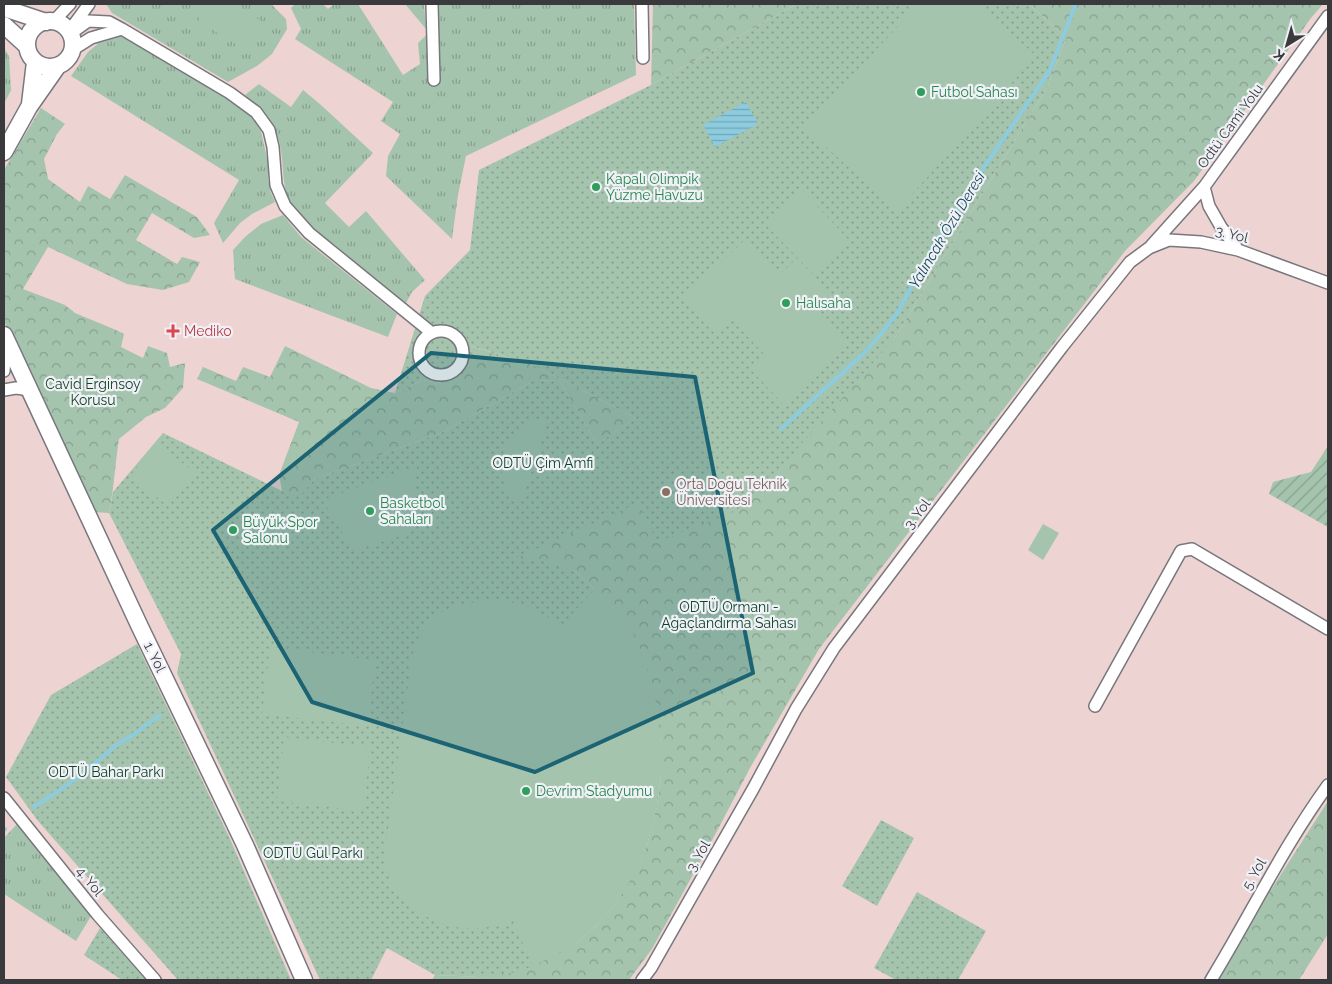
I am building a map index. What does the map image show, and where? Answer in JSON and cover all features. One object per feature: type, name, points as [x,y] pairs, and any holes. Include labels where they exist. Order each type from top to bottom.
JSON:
[{"type":"street","points":[[4,8],[49,22],[58,23],[70,32],[73,44],[69,57],[64,63],[49,68],[35,62],[28,52],[27,40],[34,28],[49,22],[70,4]]},
{"type":"street","points":[[70,32],[89,4]]},
{"type":"street","points":[[432,4],[434,80]]},
{"type":"street","points":[[642,4],[643,58]]},
{"type":"street","name":"Odtü Cami Yolu","points":[[1149,248],[1204,187],[1328,16]]},
{"type":"street","points":[[70,32],[88,21],[109,22],[230,93],[256,112],[269,130],[273,147],[276,185],[285,206],[309,234],[432,333]]},
{"type":"street","points":[[4,25],[27,46]]},
{"type":"street","points":[[72,50],[90,38],[122,28]]},
{"type":"street","points":[[29,107],[35,62]]},
{"type":"street","points":[[4,152],[29,107],[57,66]]},
{"type":"street","points":[[1204,187],[1209,206],[1221,227],[1238,250]]},
{"type":"street","name":"3. Yol","points":[[642,980],[675,927],[796,709],[834,648],[1067,340],[1130,262],[1149,248],[1169,240],[1201,242],[1238,250],[1328,283]]},
{"type":"street","name":"1. Yol","points":[[4,335],[140,627],[245,845],[304,980]]},
{"type":"street","points":[[4,346],[4,370]]},
{"type":"street","points":[[4,390],[16,388],[30,390]]},
{"type":"street","points":[[1094,706],[1181,551],[1192,549],[1328,629]]},
{"type":"street","name":"5. Yol","points":[[1210,980],[1283,854],[1328,785]]},
{"type":"street","name":"4. Yol","points":[[4,798],[98,915],[155,980]]},
{"type":"highlighted area","points":[[431,353],[695,377],[753,673],[535,772],[312,702],[213,530]]},
{"type":"shaded area","name":"Orta Doğu Teknik Üniversitesi","points":[[4,4],[1328,4],[1328,980],[4,980]]},
{"type":"green space","points":[[106,4],[271,4],[286,19],[287,29],[272,54],[257,66],[228,82],[112,13]]},
{"type":"green space","points":[[208,4],[233,4],[265,23],[247,51],[198,21]]},
{"type":"green space","points":[[295,4],[323,4],[328,9],[334,4],[358,4],[403,75],[420,64],[418,43],[439,23],[438,4],[634,4],[636,75],[466,156],[452,239],[386,176],[388,156],[400,134],[381,121],[393,102],[295,39],[301,29],[291,8]]},
{"type":"green space","points":[[405,4],[424,4],[426,29]]},
{"type":"green space","points":[[653,4],[797,4],[651,85]]},
{"type":"green space","points":[[797,4],[1029,4],[1066,38],[1049,84],[894,339],[746,507],[657,542],[638,503],[514,559],[535,559],[575,571],[615,609],[633,634],[654,694],[661,744],[661,775],[657,806],[647,845],[637,867],[611,909],[595,927],[577,942],[533,966],[517,972],[481,977],[435,975],[387,948],[371,980],[320,980],[177,673],[181,654],[109,513],[113,492],[163,433],[282,491],[299,497],[315,479],[443,432],[533,381],[559,380],[597,444],[636,418],[533,365],[471,346],[469,362],[462,375],[441,383],[422,380],[395,393],[425,296],[470,250],[479,170],[651,85]]},
{"type":"green space","name":"Futbol Sahası","points":[[918,4],[978,4],[1036,56],[897,211],[805,128]]},
{"type":"green space","name":"ODTÜ Ormanı - Ağaçlandırma Sahası","points":[[1029,4],[1323,4],[1194,181],[1125,251],[819,649],[750,768],[652,949],[629,980],[432,980],[435,975],[481,977],[577,942],[595,927],[624,890],[647,845],[657,806],[661,775],[661,744],[654,694],[633,634],[615,609],[575,571],[513,560],[894,339],[1049,84],[1066,38]]},
{"type":"green space","points":[[123,36],[236,104],[251,116],[261,131],[268,163],[268,178],[275,202],[252,214],[240,223],[223,243],[214,223],[239,180],[71,76],[88,52],[99,43]]},
{"type":"green space","points":[[4,48],[9,56],[11,90],[4,104]]},
{"type":"green space","points":[[259,84],[291,107],[303,90],[373,153],[325,203],[349,227],[366,211],[425,280],[412,292],[406,303],[310,226],[294,209],[286,190],[277,134],[264,112],[245,95]]},
{"type":"green space","name":"Cavid Erginsoy Korusu","points":[[41,108],[65,124],[57,134],[44,159],[48,179],[80,202],[88,186],[110,199],[125,175],[197,217],[210,235],[194,238],[152,213],[136,240],[177,264],[182,257],[200,262],[189,282],[163,290],[127,284],[48,247],[23,289],[65,305],[75,313],[124,334],[121,347],[143,358],[148,346],[167,353],[170,367],[185,363],[183,388],[165,408],[146,417],[119,439],[109,513],[93,512],[4,321],[4,170]]},
{"type":"green space","points":[[800,188],[849,240],[813,274],[764,223]]},
{"type":"green space","points":[[283,215],[301,237],[397,314],[388,337],[235,279],[233,250],[261,224]]},
{"type":"green space","points":[[746,239],[780,274],[796,259],[830,296],[815,310],[848,345],[784,405],[751,370],[766,356],[732,320],[716,335],[682,299]]},
{"type":"green space","points":[[285,346],[371,388],[395,393],[422,380],[441,383],[469,362],[470,346],[533,365],[636,418],[597,444],[559,380],[533,381],[443,432],[315,479],[299,498],[282,491],[279,475],[299,422],[197,379],[203,367],[236,381],[243,367],[270,377]]},
{"type":"green space","points":[[537,419],[548,419],[521,504],[513,498],[504,482],[502,473],[503,453],[514,434],[523,426]]},
{"type":"green space","points":[[158,443],[195,473],[168,506],[130,476]]},
{"type":"green space","points":[[1328,446],[1328,527],[1269,494],[1273,482],[1311,472]]},
{"type":"green space","name":"Basketbol Sahaları","points":[[417,466],[408,534],[351,551],[337,522],[322,500]]},
{"type":"green space","points":[[1043,524],[1059,533],[1043,560],[1028,550]]},
{"type":"green space","name":"Devrim Stadyumu","points":[[595,589],[630,629],[648,671],[657,710],[661,749],[659,789],[651,828],[638,865],[619,899],[593,928],[579,940],[533,966],[513,921],[486,928],[473,929],[460,928],[435,921],[400,897],[387,873],[384,857],[412,656],[419,638],[429,622],[448,609],[472,602],[509,602],[536,610],[560,627]]},
{"type":"green space","name":"ODTÜ Bahar Parkı","points":[[137,644],[230,839],[291,980],[178,980],[38,821],[6,777],[51,695]]},
{"type":"green space","points":[[270,647],[375,660],[368,726],[262,714]]},
{"type":"green space","points":[[284,737],[370,747],[363,811],[277,801]]},
{"type":"green space","points":[[1328,801],[1328,934],[1299,980],[1219,980],[1271,890]]},
{"type":"green space","points":[[881,820],[914,838],[877,906],[842,886]]},
{"type":"green space","points":[[17,824],[91,916],[76,941],[4,894],[4,838]]},
{"type":"green space","points":[[917,892],[986,931],[958,980],[896,980],[874,968]]},
{"type":"green space","points":[[100,928],[146,980],[122,980],[84,955]]},
{"type":"water","points":[[746,102],[758,124],[715,147],[703,125]]},
{"type":"waterway","name":"Yalıncak Özü Deresi","points":[[781,429],[862,355],[898,312],[938,238],[1049,72],[1076,4]]},
{"type":"waterway","name":"Yalıncak Özü Deresi","points":[[34,807],[63,788],[118,744],[160,715]]},
{"type":"place","name":"Futbol Sahası","points":[[921,92]]},
{"type":"place","name":"Kapalı Olimpik Yüzme Havuzu","points":[[596,187]]},
{"type":"place","name":"Halısaha","points":[[786,303]]},
{"type":"place","name":"Mediko","points":[[173,331]]},
{"type":"place","name":"Orta Doğu Teknik Üniversitesi","points":[[666,492]]},
{"type":"place","name":"Basketbol Sahaları","points":[[370,511]]},
{"type":"place","name":"Büyük Spor Salonu","points":[[233,530]]},
{"type":"place","name":"Devrim Stadyumu","points":[[526,791]]},
{"type":"park label","name":"ODTÜ Çim Amfi","points":[[543,463]]},
{"type":"park label","name":"ODTÜ Gül Parkı","points":[[313,853]]}]
